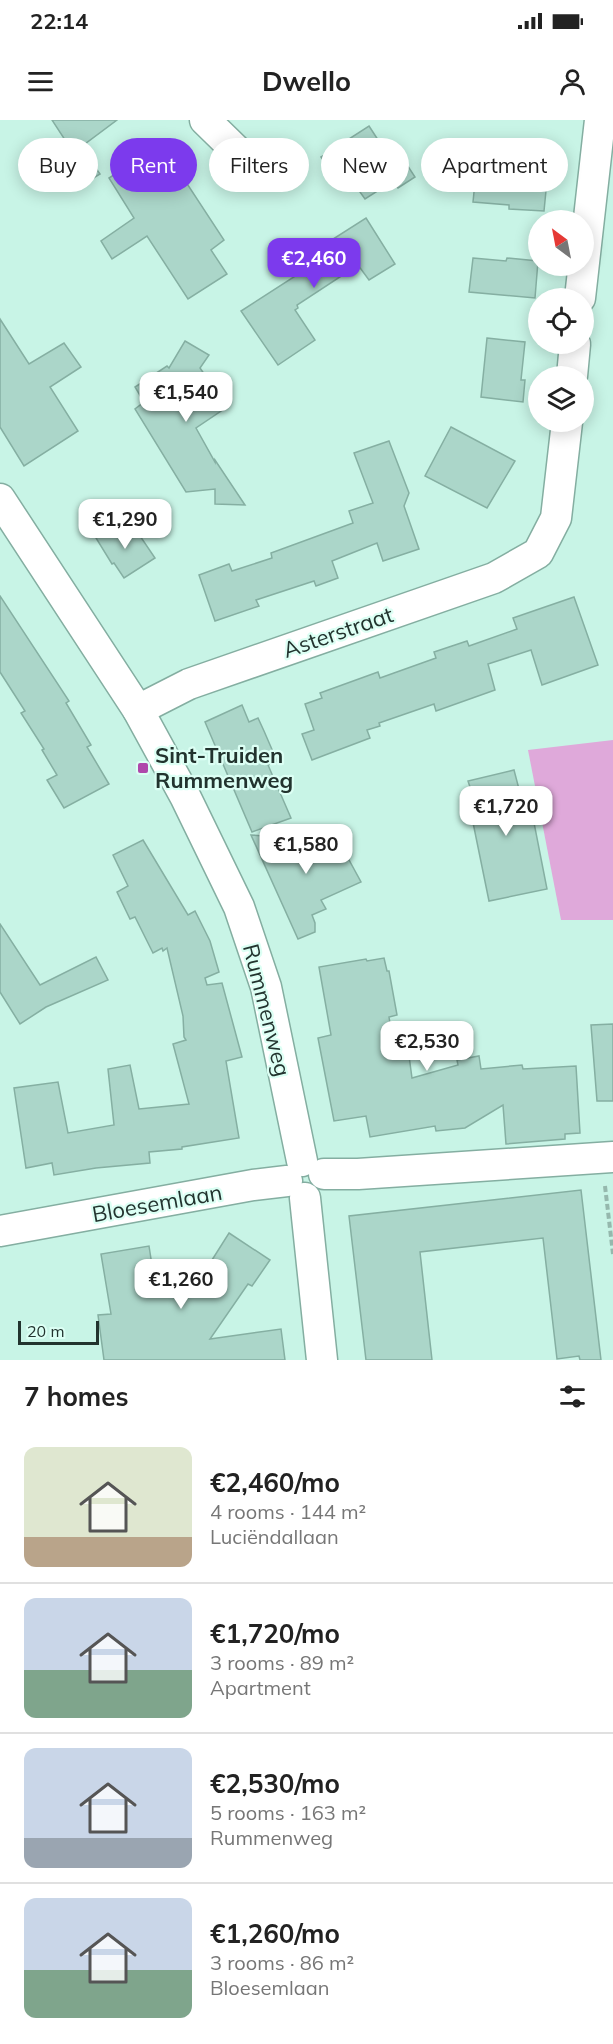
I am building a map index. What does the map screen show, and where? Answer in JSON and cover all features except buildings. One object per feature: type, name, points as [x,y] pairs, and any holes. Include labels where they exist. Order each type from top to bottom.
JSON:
[{"type":"street","points":[[205,120],[223,138]]},
{"type":"street","points":[[581,288],[600,120]]},
{"type":"street","name":"Asterstraat","points":[[138,710],[189,684],[494,578],[538,554],[556,518],[566,432]]},
{"type":"street","name":"Rummenweg","points":[[0,499],[138,710],[185,796],[239,907],[266,987],[304,1178],[322,1360]]},
{"type":"street","points":[[304,1178],[608,1157]]},
{"type":"street","name":"Bloesemlaan","points":[[0,1231],[253,1185],[304,1178]]},
{"type":"path","points":[[608,1157],[613,1254]]},
{"type":"shaded area","points":[[613,740],[613,920],[561,920],[528,750]]},
{"type":"place","name":"Sint-Truiden Rummenweg","points":[[143,768]]}]
